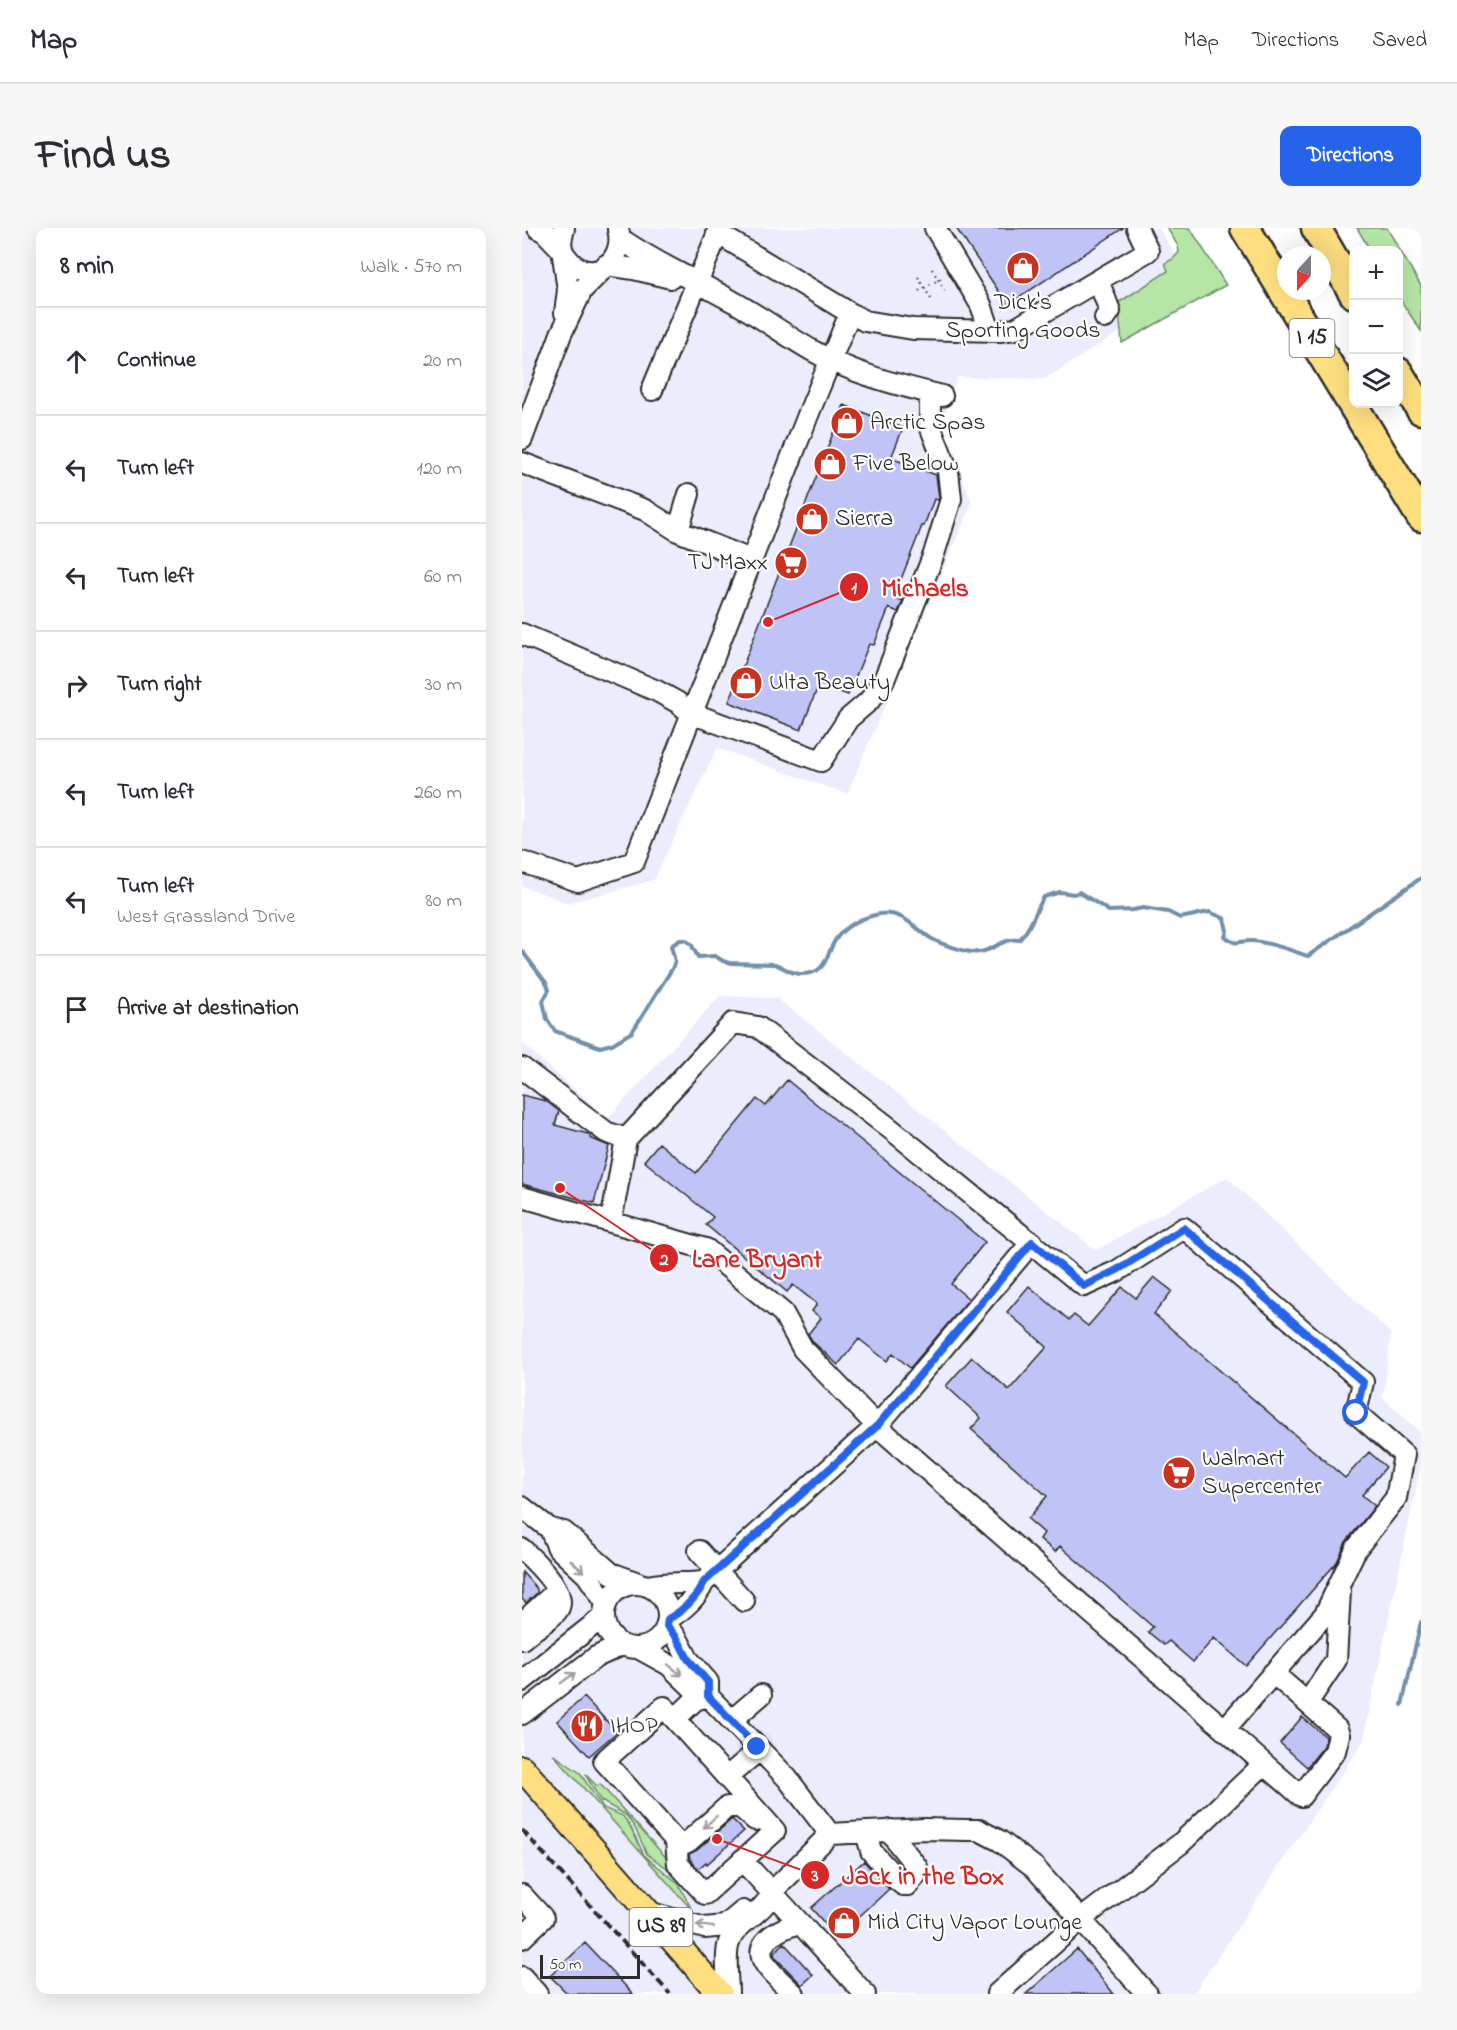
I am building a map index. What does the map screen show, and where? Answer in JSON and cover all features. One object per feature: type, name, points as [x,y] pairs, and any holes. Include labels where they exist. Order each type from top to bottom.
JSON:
[{"type":"highway","points":[[1226,228],[1380,449]]},
{"type":"highway","name":"I 15","points":[[1245,228],[1421,517]]},
{"type":"highway","name":"I 15","points":[[1316,228],[1349,287]]},
{"type":"highway","points":[[1403,380],[1421,410]]},
{"type":"main road","name":"US 89","points":[[522,1768],[720,1994]]},
{"type":"street","points":[[538,228],[545,232],[571,263],[580,268],[595,270],[605,266],[634,269],[697,284]]},
{"type":"street","points":[[561,334],[568,290],[561,242],[564,228]]},
{"type":"street","points":[[935,228],[981,304],[990,331]]},
{"type":"street","points":[[652,390],[719,231],[865,321],[913,329],[990,331],[1015,329],[1148,252],[1137,228]]},
{"type":"street","points":[[522,634],[657,691],[691,713],[821,761],[848,719],[869,701],[884,680],[934,554],[951,499],[948,471],[930,426],[936,395],[856,372],[814,351],[733,301],[640,253],[620,233]]},
{"type":"street","points":[[524,428],[561,334],[582,290],[614,259],[620,250],[620,233]]},
{"type":"street","points":[[1098,280],[1110,311],[1105,318]]},
{"type":"street","points":[[522,862],[578,881],[634,862],[850,313]]},
{"type":"street","points":[[522,463],[645,510],[678,531],[751,560]]},
{"type":"street","points":[[678,531],[689,494]]},
{"type":"street","points":[[612,1222],[626,1139],[733,1023],[758,1027],[892,1130],[1084,1286],[1117,1270],[1184,1228],[1363,1382],[1356,1413],[1404,1455],[1396,1498],[1356,1550],[1325,1614],[1224,1730]]},
{"type":"street","points":[[522,1068],[606,1132],[626,1139]]},
{"type":"street","points":[[522,1197],[706,1249],[783,1313],[803,1349],[877,1426],[1301,1796],[1335,1751],[1339,1735],[1337,1729],[1273,1673]]},
{"type":"street","points":[[667,1622],[681,1612],[710,1576],[877,1426],[1032,1242]]},
{"type":"street","points":[[522,1507],[550,1529],[564,1532],[611,1574],[657,1591],[664,1599],[668,1609],[667,1622],[656,1641],[630,1646],[596,1657],[522,1714]]},
{"type":"street","points":[[550,1529],[558,1548],[587,1575],[604,1610],[609,1634],[669,1665],[696,1691],[708,1696],[787,1778],[830,1834]]},
{"type":"street","points":[[522,1549],[557,1591],[559,1609],[522,1639]]},
{"type":"street","points":[[699,1551],[710,1576],[744,1601]]},
{"type":"street","points":[[522,1681],[604,1610],[611,1594],[619,1588],[628,1584],[679,1584],[710,1576]]},
{"type":"street","points":[[1308,1702],[1336,1660],[1341,1584]]},
{"type":"street","points":[[522,1617],[557,1591]]},
{"type":"street","points":[[522,1623],[557,1591]]},
{"type":"street","points":[[522,1632],[557,1591]]},
{"type":"street","points":[[667,1622],[688,1659],[708,1682],[708,1696]]},
{"type":"street","points":[[732,1720],[761,1695]]},
{"type":"street","points":[[675,1719],[695,1700],[708,1696]]},
{"type":"street","points":[[664,1707],[675,1719],[775,1831],[705,1894],[678,1864],[676,1841],[604,1761],[664,1707]]},
{"type":"street","points":[[727,1777],[759,1750]]},
{"type":"street","points":[[997,1994],[1080,1920],[1180,1844],[1264,1764]]},
{"type":"street","points":[[677,1847],[689,1841],[727,1807],[733,1806],[740,1807],[753,1818],[762,1832],[763,1842]]},
{"type":"street","points":[[728,1994],[728,1947],[736,1931],[769,1902],[772,1892],[830,1834],[924,1829],[979,1830],[1000,1840],[1034,1867],[1147,1994]]},
{"type":"street","points":[[866,1832],[871,1851],[898,1881],[903,1885],[908,1884],[914,1880],[917,1867],[897,1842],[891,1830]]},
{"type":"street","points":[[742,1860],[865,1994]]},
{"type":"street","points":[[648,1912],[705,1928],[718,1928],[731,1922],[763,1894],[772,1892]]},
{"type":"street","points":[[522,1895],[543,1918],[522,1938]]},
{"type":"street","points":[[794,1994],[764,1962],[763,1946],[780,1930],[800,1923]]},
{"type":"street","points":[[522,1977],[537,1994]]},
{"type":"path","points":[[932,269],[945,291]]},
{"type":"path","points":[[919,291],[945,276]]},
{"type":"path","points":[[918,277],[931,299]]},
{"type":"shaded area","points":[[522,228],[1159,228],[1194,285],[1045,379],[957,377],[942,425],[972,503],[847,794],[717,748],[654,880],[568,903],[522,886]]},
{"type":"shaded area","points":[[720,996],[777,998],[1096,1250],[1227,1177],[1391,1334],[1383,1398],[1421,1433],[1421,1464],[1363,1742],[1193,1994],[522,1994],[522,1043],[608,1118]]},
{"type":"green space","points":[[1167,228],[1190,228],[1226,285],[1122,343],[1118,303],[1168,271],[1165,263],[1179,252]]},
{"type":"green space","points":[[1357,228],[1387,228],[1398,246],[1368,246]]},
{"type":"green space","points":[[1403,255],[1421,286],[1421,331],[1403,304]]},
{"type":"green space","points":[[553,1754],[580,1773],[603,1808],[623,1816],[644,1855],[678,1883],[692,1910]]},
{"type":"green space","points":[[585,1774],[597,1786],[600,1784],[688,1882],[683,1886],[675,1874],[647,1854],[626,1815],[601,1801]]},
{"type":"building","name":"Dick's Sporting Goods","points":[[956,228],[1123,228],[1008,305]]},
{"type":"building","points":[[844,405],[903,428],[891,458],[936,475],[939,498],[934,499],[894,597],[903,601],[898,612],[889,608],[874,645],[869,644],[848,695],[819,684],[801,730],[729,702]]},
{"type":"building","points":[[787,1080],[985,1242],[951,1284],[969,1299],[910,1368],[893,1353],[887,1361],[859,1339],[838,1365],[813,1342],[808,1334],[821,1318],[812,1311],[817,1304],[793,1285],[787,1292],[706,1225],[713,1217],[644,1161],[659,1143],[696,1173],[757,1099],[766,1106]]},
{"type":"building","points":[[522,1095],[546,1101],[559,1111],[555,1125],[591,1135],[590,1138],[609,1146],[594,1203],[522,1184]]},
{"type":"building","name":"Walmart Supercenter","points":[[1154,1277],[1172,1291],[1154,1314],[1345,1478],[1369,1452],[1386,1467],[1362,1495],[1375,1506],[1346,1542],[1337,1562],[1246,1666],[1214,1638],[1193,1662],[1169,1641],[1164,1645],[1148,1632],[1153,1627],[1060,1546],[1055,1552],[1040,1539],[1044,1533],[1028,1519],[1047,1496],[971,1429],[981,1418],[946,1386],[972,1357],[1009,1390],[1047,1347],[1007,1312],[1029,1286],[1069,1320],[1074,1315],[1088,1326],[1122,1287],[1136,1298]]},
{"type":"building","points":[[522,1572],[537,1589],[537,1593],[526,1603],[522,1599]]},
{"type":"building","name":"IHOP","points":[[584,1697],[617,1732],[589,1756],[557,1721]]},
{"type":"building","points":[[1302,1717],[1326,1737],[1324,1746],[1307,1767],[1280,1743]]},
{"type":"building","points":[[732,1819],[744,1831],[707,1864],[706,1862],[698,1869],[689,1854],[697,1850]]},
{"type":"building","points":[[864,1861],[889,1889],[837,1937],[811,1908]]},
{"type":"building","points":[[585,1943],[633,1994],[568,1994],[550,1976]]},
{"type":"building","points":[[784,1943],[813,1975],[802,1985],[775,1957],[774,1953]]},
{"type":"building","points":[[1077,1949],[1114,1994],[1026,1994]]},
{"type":"waterway","points":[[522,951],[547,984],[549,990],[543,1001],[547,1019],[555,1031],[600,1047],[612,1044],[632,1032],[672,969],[675,961],[671,946],[680,940],[691,944],[698,957],[715,956],[729,963],[775,964],[793,973],[809,973],[821,968],[832,945],[844,931],[870,916],[884,914],[899,916],[938,942],[965,951],[980,952],[1003,942],[1019,940],[1027,931],[1044,897],[1060,892],[1074,894],[1079,892],[1109,911],[1143,908],[1168,912],[1180,918],[1209,912],[1224,918],[1227,931],[1225,937],[1233,942],[1266,943],[1308,956],[1421,878]]},
{"type":"waterway","points":[[1402,1705],[1421,1622]]},
{"type":"railway","points":[[522,1830],[670,1994]]},
{"type":"place","name":"Dick's Sporting Goods","points":[[1023,268]]},
{"type":"place","name":"Arctic Spas","points":[[847,423]]},
{"type":"place","name":"Five Below","points":[[830,464]]},
{"type":"place","name":"Sierra","points":[[812,519]]},
{"type":"place","name":"TJ Maxx","points":[[791,563]]},
{"type":"place","name":"Michaels","points":[[768,622]]},
{"type":"place","name":"Ulta Beauty","points":[[746,683]]},
{"type":"place","name":"Lane Bryant","points":[[560,1188]]},
{"type":"place","name":"Walmart Supercenter","points":[[1179,1473]]},
{"type":"place","name":"IHOP","points":[[587,1726]]},
{"type":"place","name":"Jack in the Box","points":[[717,1839]]},
{"type":"place","name":"Mid City Vapor Lounge","points":[[844,1923]]},
{"type":"route","points":[[757,1747],[708,1696],[708,1682],[688,1659],[677,1638],[667,1626],[668,1619],[681,1612],[699,1592],[704,1582],[877,1426],[1032,1242],[1084,1286],[1117,1270],[1184,1228],[1363,1382],[1356,1413]]}]
